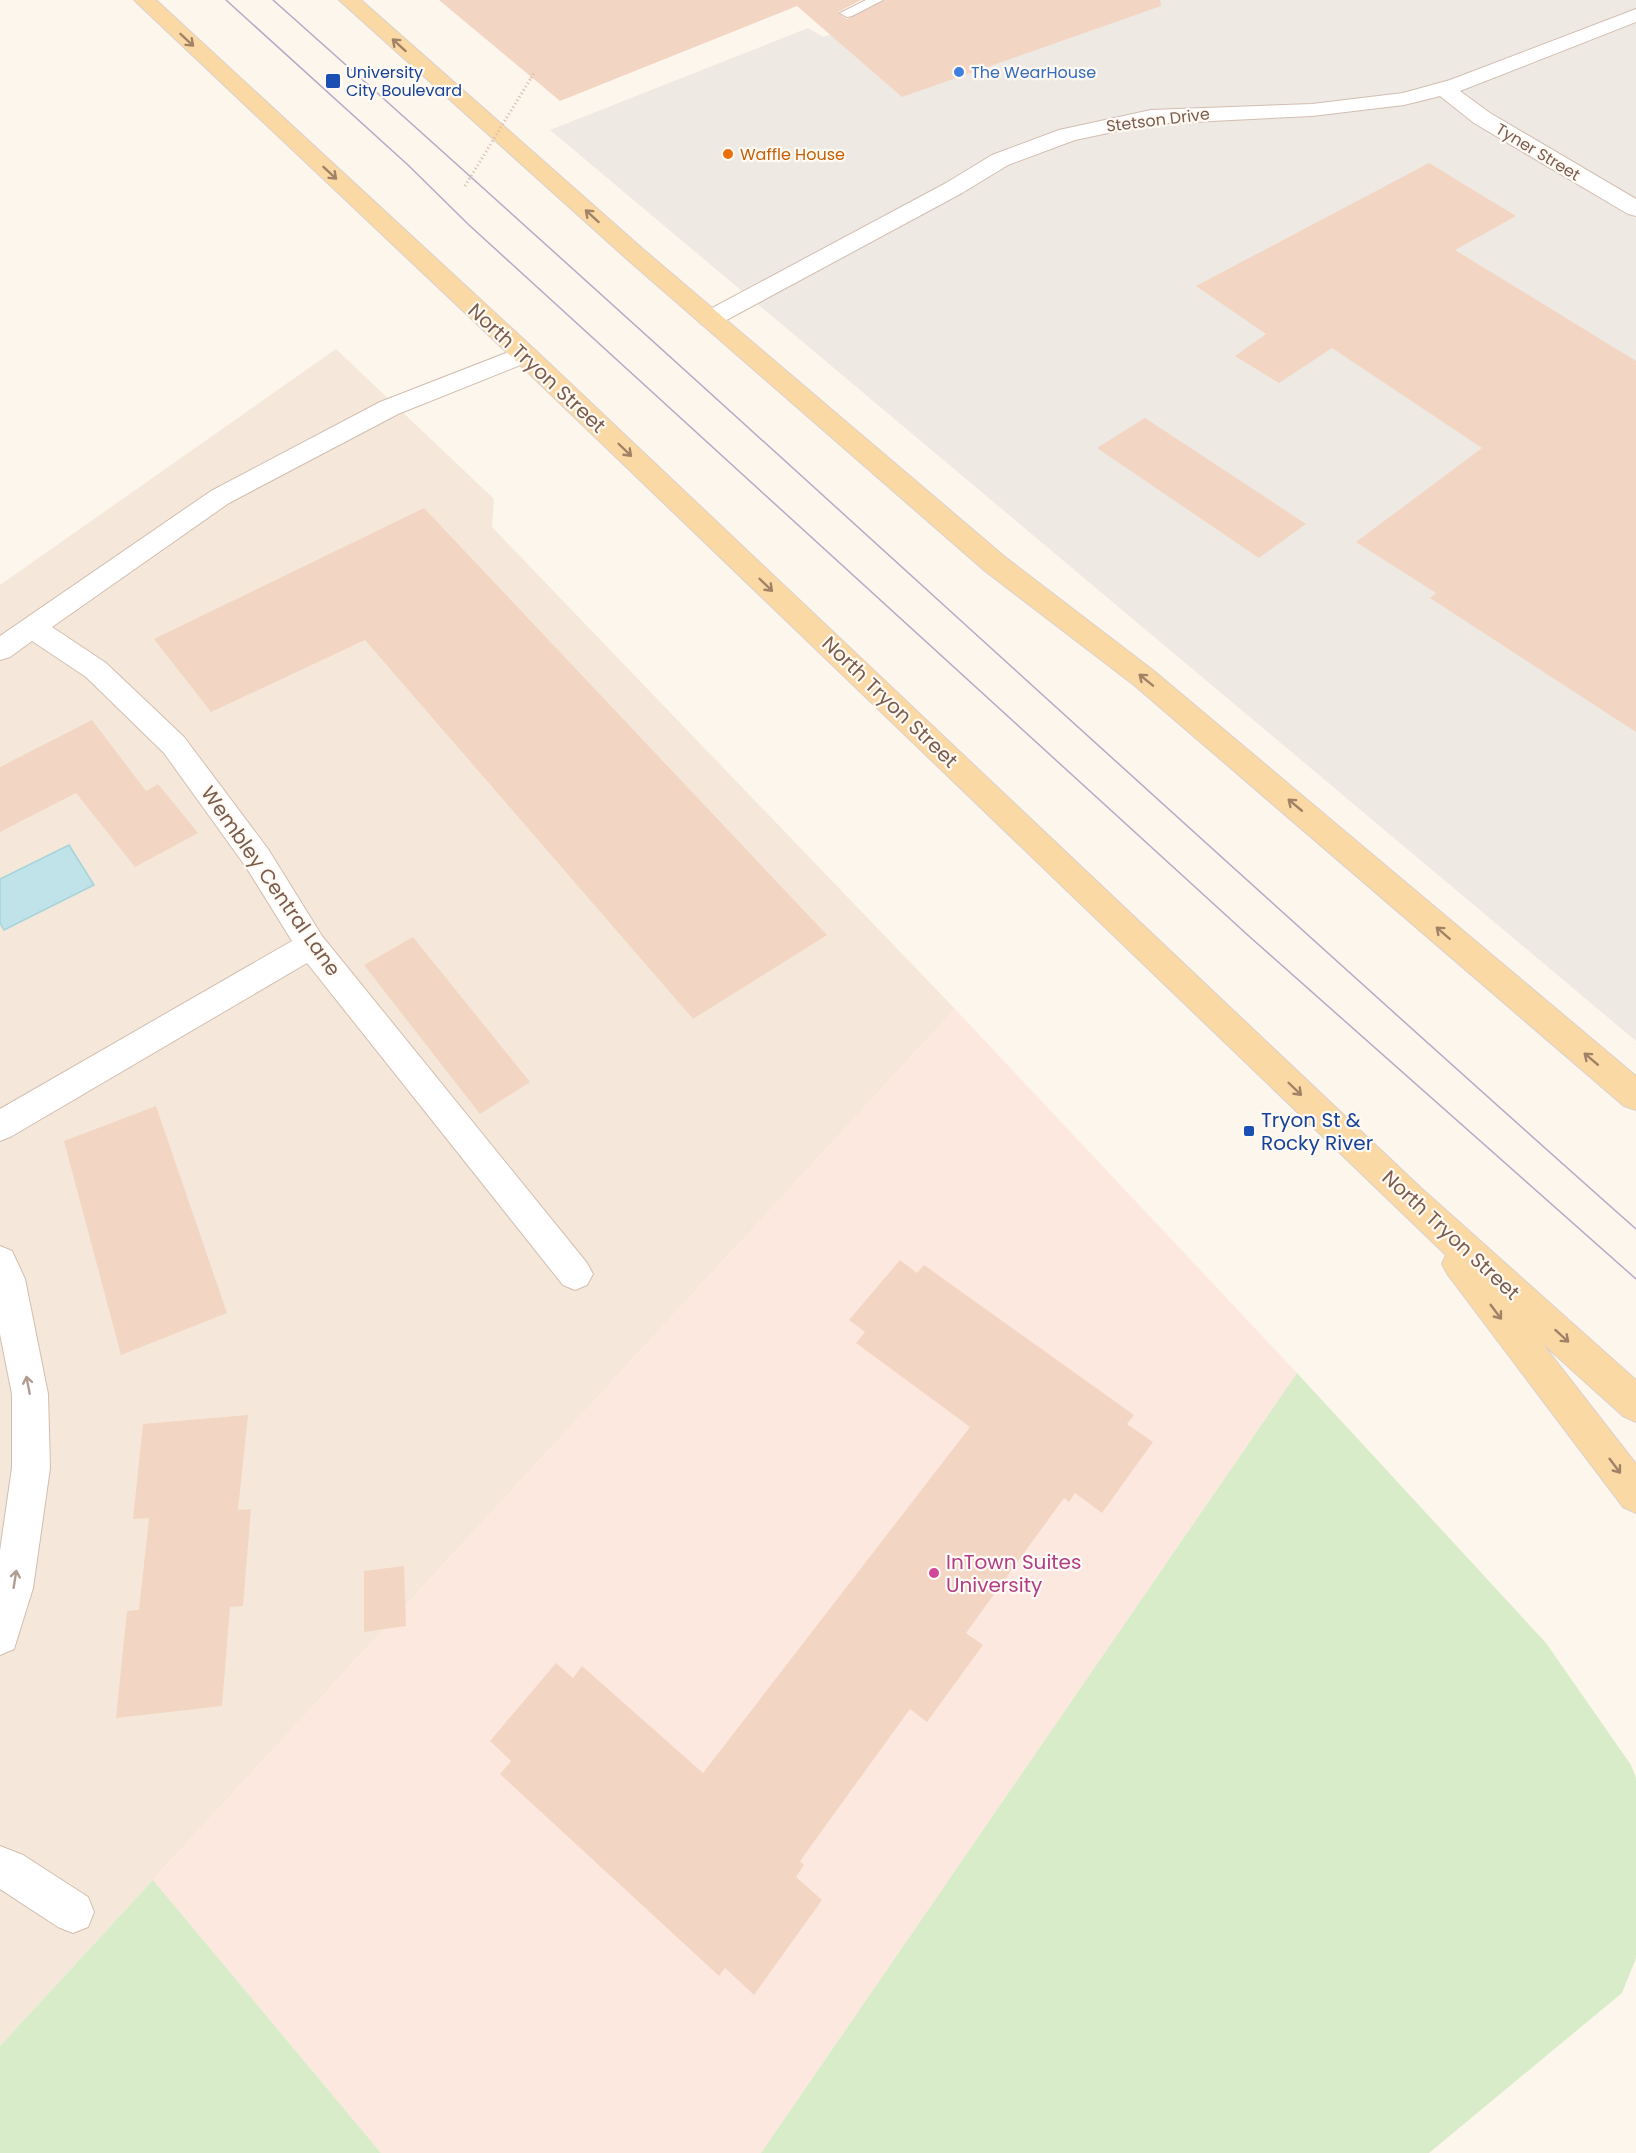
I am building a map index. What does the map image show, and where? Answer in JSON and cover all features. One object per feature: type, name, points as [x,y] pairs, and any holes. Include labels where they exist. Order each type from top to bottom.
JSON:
[{"type":"main road","name":"North Tryon Street","points":[[144,0],[524,354],[1409,1198],[1636,1404]]},
{"type":"main road","points":[[349,0],[710,319],[995,564],[1152,686],[1636,1096]]},
{"type":"main road","points":[[1409,1198],[1636,1494]]},
{"type":"street","name":"Stetson Drive","points":[[710,319],[954,188],[1000,160],[1067,135],[1112,123],[1151,117],[1363,106],[1404,99],[1444,89],[1636,15]]},
{"type":"street","name":"Tyner Street","points":[[1444,89],[1482,118],[1636,209]]},
{"type":"street","points":[[0,650],[220,496],[389,408],[524,354]]},
{"type":"street","name":"Wembley Central Lane","points":[[31,627],[96,670],[174,745],[257,858],[310,945],[575,1274]]},
{"type":"street","points":[[0,1126],[310,945]]},
{"type":"street","points":[[0,1262],[7,1280],[30,1394],[31,1468],[14,1588],[0,1635]]},
{"type":"street","points":[[0,1867],[73,1912]]},
{"type":"lane","points":[[847,13],[877,0]]},
{"type":"path","points":[[465,186],[534,73]]},
{"type":"shaded area","points":[[941,0],[1636,0],[1636,1041],[550,130],[808,28],[823,37]]},
{"type":"shaded area","points":[[336,349],[494,499],[492,527],[955,1009],[0,2046],[0,585]]},
{"type":"shaded area","points":[[955,1009],[1297,1373],[761,2153],[381,2153],[153,1880]]},
{"type":"green space","points":[[1297,1373],[1546,1643],[1631,1765],[1636,1778],[1636,1958],[1622,1993],[1429,2153],[761,2153]]},
{"type":"green space","points":[[153,1880],[381,2153],[0,2153],[0,2046]]},
{"type":"water","points":[[69,845],[94,885],[4,930],[0,923],[0,879]]},
{"type":"building","points":[[439,0],[861,0],[838,12],[847,19],[885,0],[1160,0],[1161,6],[902,97],[797,6],[560,101]]},
{"type":"building","points":[[1429,163],[1516,216],[1455,250],[1636,361],[1636,732],[1430,598],[1436,593],[1356,542],[1482,448],[1332,348],[1279,383],[1235,356],[1266,334],[1196,286]]},
{"type":"building","points":[[1145,418],[1306,524],[1259,558],[1097,448]]},
{"type":"building","points":[[424,508],[827,935],[693,1019],[365,640],[211,712],[154,639]]},
{"type":"building","points":[[92,720],[146,791],[158,784],[198,833],[135,867],[76,793],[0,832],[0,767]]},
{"type":"building","points":[[413,937],[530,1082],[480,1114],[364,965]]},
{"type":"building","points":[[156,1106],[227,1313],[121,1355],[64,1141]]},
{"type":"building","name":"InTown Suites University","points":[[900,1260],[917,1273],[924,1265],[1134,1415],[1127,1424],[1153,1442],[1102,1513],[1075,1493],[1069,1502],[1064,1498],[966,1633],[983,1645],[927,1722],[910,1709],[800,1861],[804,1865],[796,1877],[822,1900],[754,1995],[725,1968],[719,1976],[500,1774],[511,1761],[490,1741],[556,1663],[573,1678],[582,1666],[703,1773],[970,1427],[856,1343],[865,1332],[849,1320]]},
{"type":"building","points":[[248,1415],[238,1510],[251,1509],[243,1606],[230,1607],[222,1706],[116,1718],[127,1611],[139,1610],[149,1518],[133,1519],[143,1424]]},
{"type":"building","points":[[404,1566],[406,1626],[364,1632],[364,1571]]},
{"type":"tram line","points":[[226,0],[408,165],[469,225],[1251,938],[1636,1279]]},
{"type":"tram line","points":[[273,0],[1636,1229]]},
{"type":"place","name":"The WearHouse","points":[[959,72]]},
{"type":"place","name":"University City Boulevard","points":[[333,81]]},
{"type":"place","name":"Waffle House","points":[[728,154]]},
{"type":"place","name":"Tryon St & Rocky River","points":[[1249,1131]]},
{"type":"place","name":"InTown Suites University","points":[[934,1573]]}]
